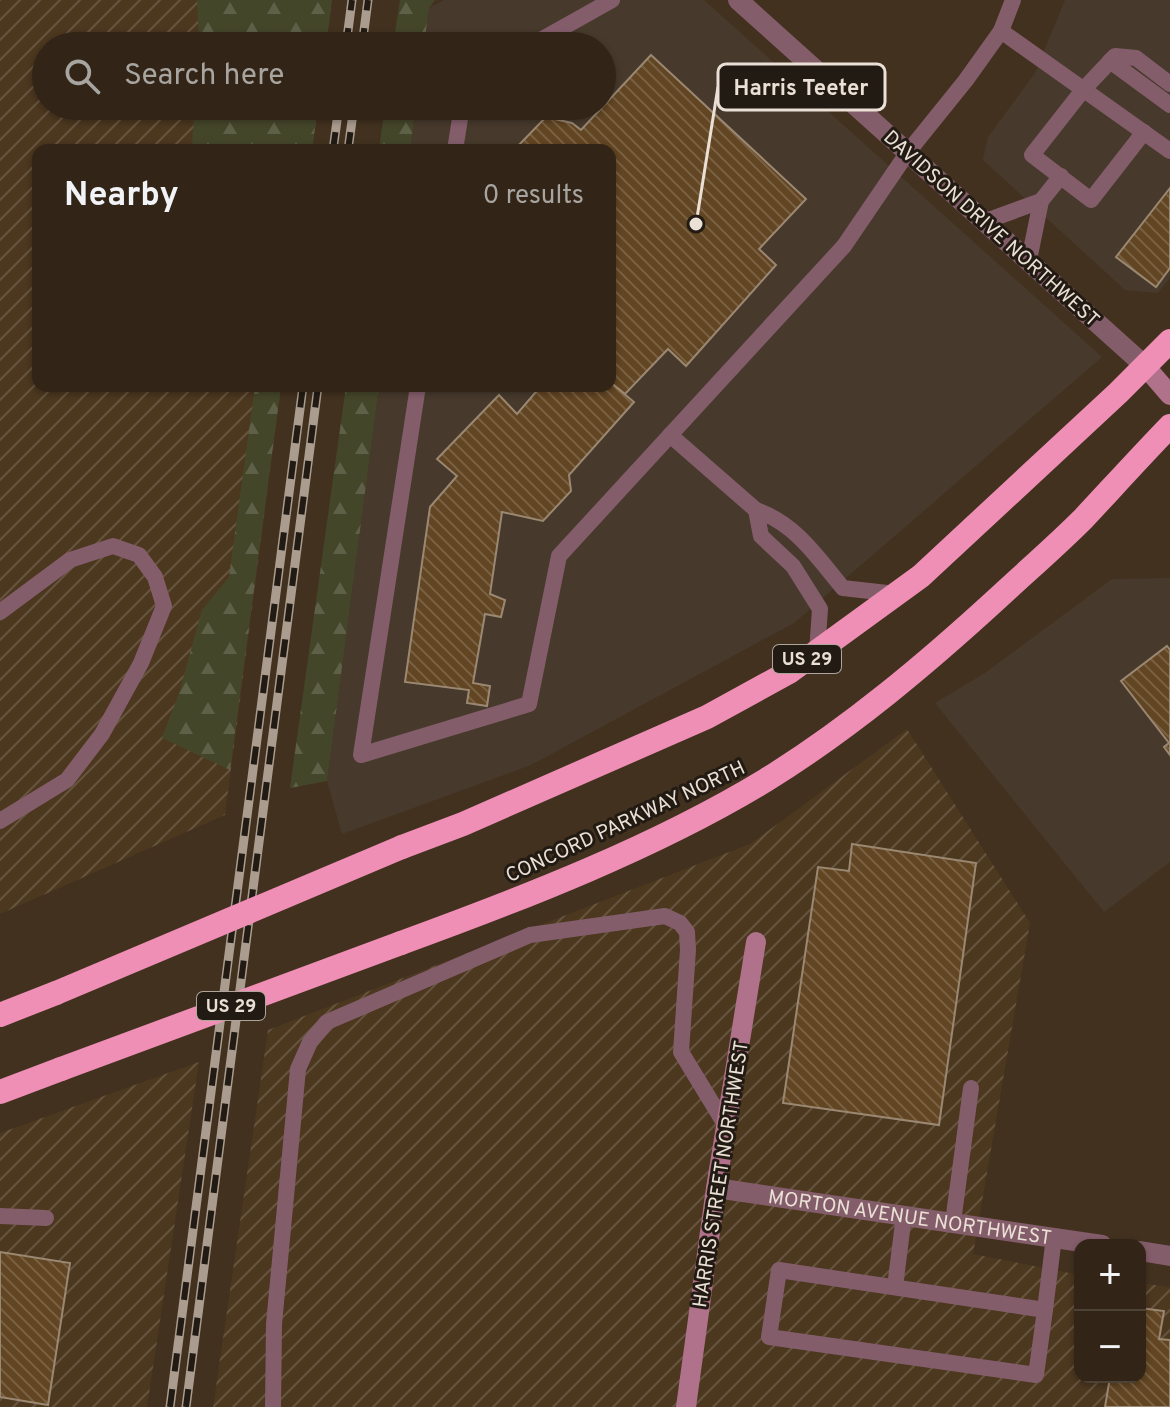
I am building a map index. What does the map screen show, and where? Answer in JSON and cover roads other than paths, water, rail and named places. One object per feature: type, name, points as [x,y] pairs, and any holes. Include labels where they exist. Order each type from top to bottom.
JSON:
[{"type":"highway","name":"US 29","points":[[0,1015],[463,824],[707,717],[789,672],[896,594],[964,537],[1170,341]]},
{"type":"highway","name":"CONCORD PARKWAY NORTH","points":[[0,1092],[485,913],[624,852],[753,787],[876,703],[966,627],[1081,520],[1170,426]]},
{"type":"street","name":"DAVIDSON DRIVE NORTHWEST","points":[[738,0],[1145,366],[1170,395]]},
{"type":"street","name":"HARRIS STREET NORTHWEST","points":[[686,1407],[716,1188],[756,942]]},
{"type":"street","name":"MORTON AVENUE NORTHWEST","points":[[716,1188],[1074,1240]]},
{"type":"street","points":[[1146,1252],[1170,1256]]},
{"type":"lane","points":[[555,32],[612,0]]},
{"type":"lane","points":[[417,392],[361,755],[529,704],[559,556],[844,246],[908,152],[1001,31],[1013,0]]},
{"type":"lane","points":[[1001,31],[1170,151]]},
{"type":"lane","points":[[1144,132],[1091,200],[1032,155],[1083,90],[1115,56],[1136,58],[1170,84]]},
{"type":"lane","points":[[1110,61],[1170,105]]},
{"type":"lane","points":[[456,144],[460,120]]},
{"type":"lane","points":[[1029,260],[1041,201],[1061,176]]},
{"type":"lane","points":[[986,221],[1041,201]]},
{"type":"lane","points":[[670,435],[756,510],[775,517],[800,536],[843,588],[896,594]]},
{"type":"lane","points":[[756,510],[761,536],[793,566],[820,609],[817,652]]},
{"type":"lane","points":[[0,612],[70,560],[113,546],[139,555],[155,577],[164,606],[141,663],[102,734],[67,780],[0,821]]},
{"type":"lane","points":[[273,1407],[274,1324],[298,1069],[310,1042],[327,1022],[530,935],[665,916],[680,923],[687,932],[681,1052],[726,1126]]},
{"type":"lane","points":[[953,1222],[971,1088]]},
{"type":"lane","points":[[895,1287],[904,1215]]},
{"type":"lane","points":[[0,1216],[46,1218]]},
{"type":"lane","points":[[1045,1310],[779,1270],[769,1337],[1036,1375],[1045,1310],[1054,1237]]},
{"type":"railway","points":[[348,32],[352,0]]},
{"type":"railway","points":[[364,32],[368,0]]},
{"type":"railway","points":[[334,144],[337,120]]},
{"type":"railway","points":[[349,144],[352,120]]},
{"type":"railway","points":[[170,1407],[302,392]]},
{"type":"railway","points":[[186,1407],[317,392]]},
{"type":"place","name":"Harris Teeter","points":[[696,224]]}]
